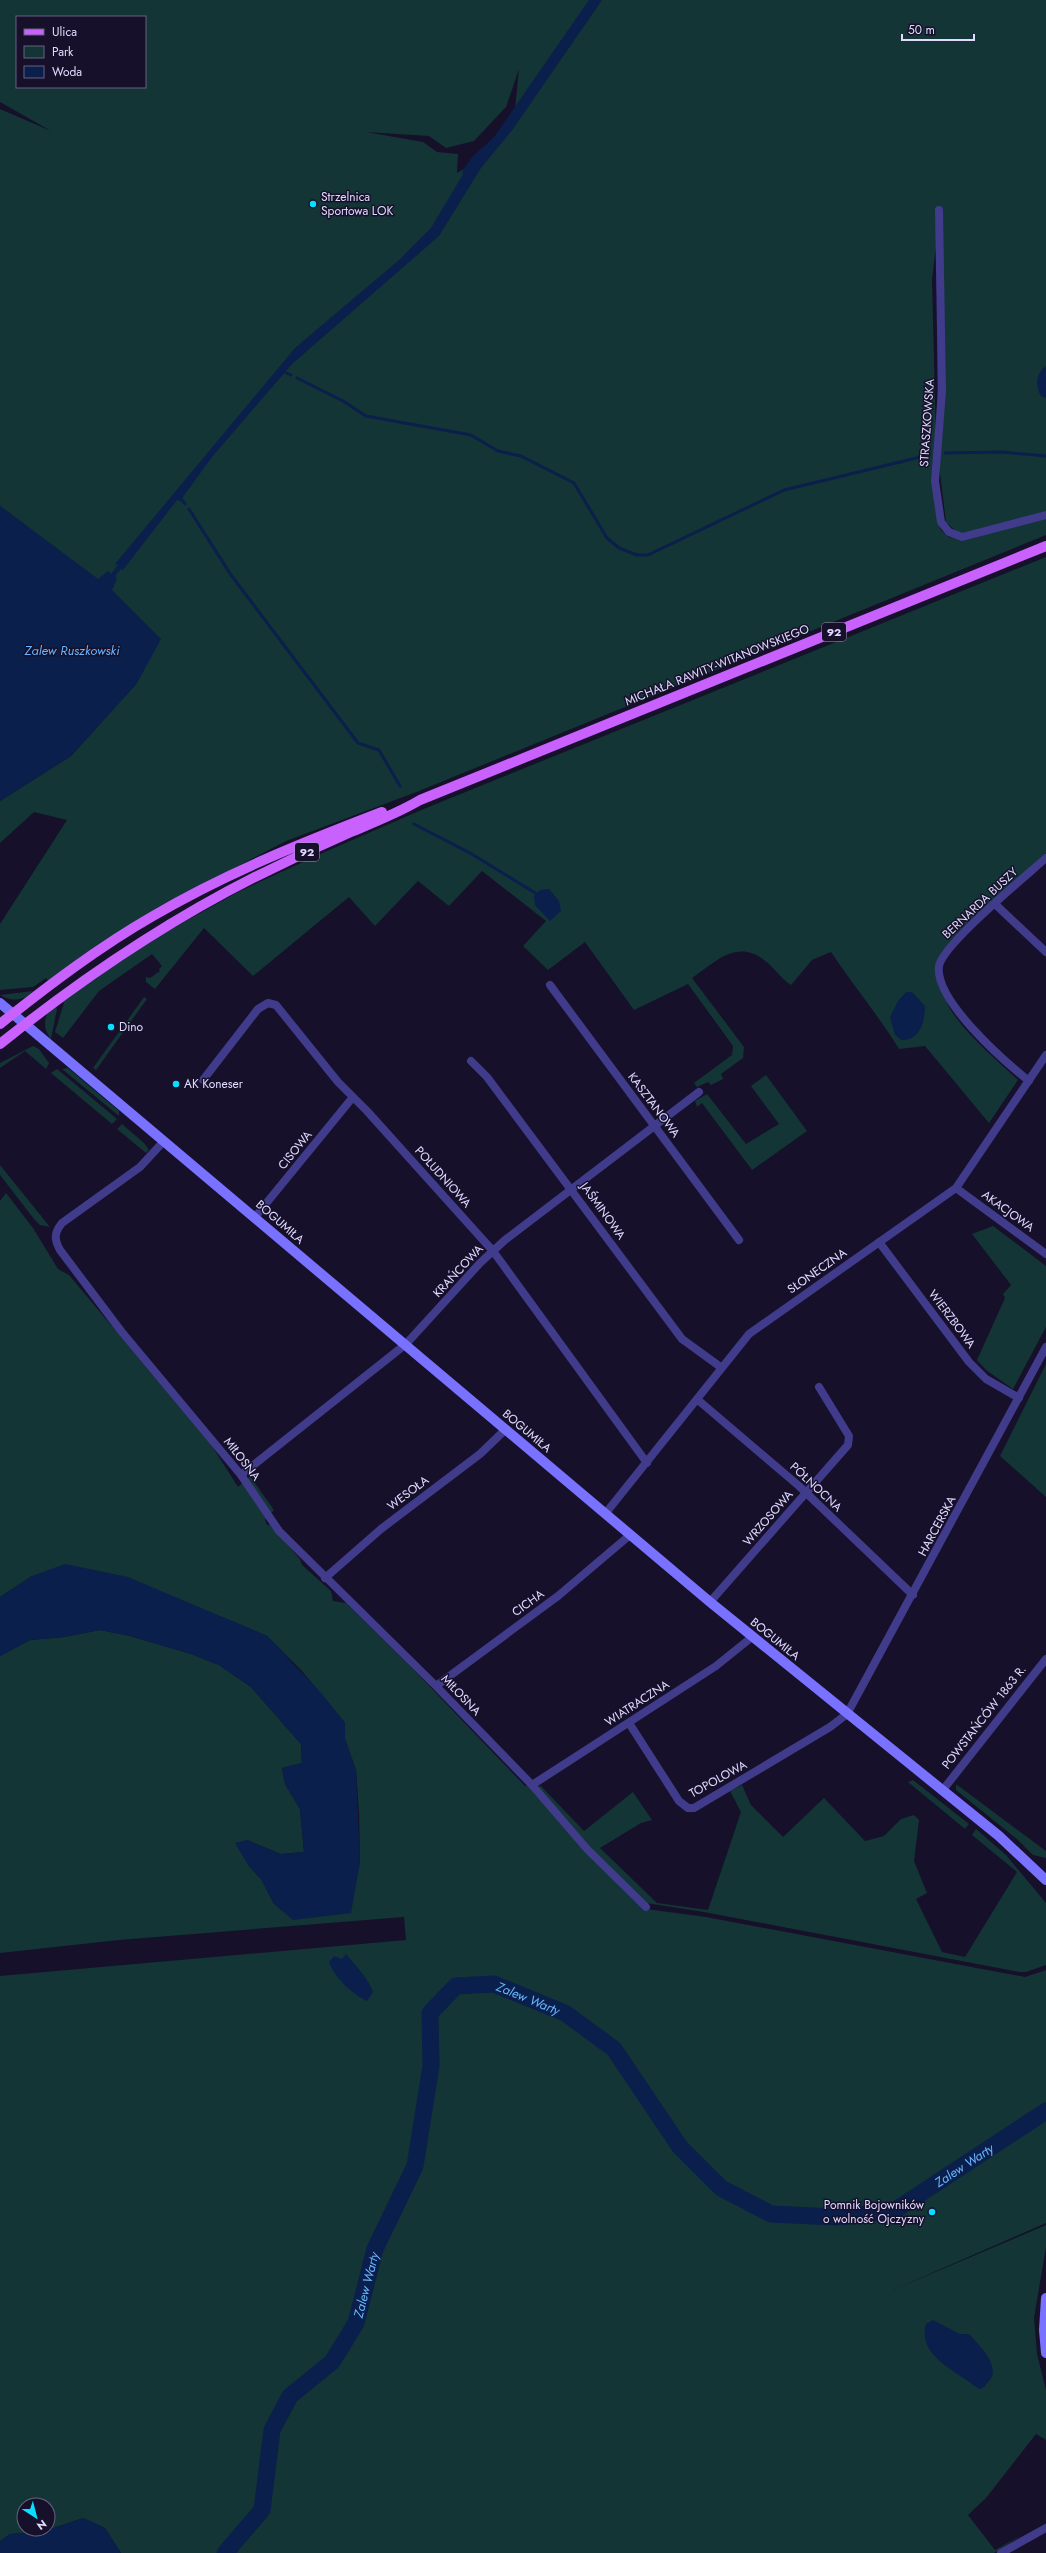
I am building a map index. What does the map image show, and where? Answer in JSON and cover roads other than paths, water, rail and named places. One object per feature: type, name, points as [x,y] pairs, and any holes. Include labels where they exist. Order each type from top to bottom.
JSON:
[{"type":"main road","name":"MICHAŁA RAWITY-WITANOWSKIEGO","points":[[0,1024],[94,953],[189,896],[298,845],[399,805],[420,800],[1046,546]]},
{"type":"main road","name":"MICHAŁA RAWITY-WITANOWSKIEGO","points":[[0,1044],[103,966],[196,909],[294,858],[402,811],[420,800]]},
{"type":"street","name":"STRASZKOWSKA","points":[[938,210],[942,391],[935,482],[941,522],[949,532],[962,537],[1046,515]]},
{"type":"street","name":"BERNARDA BUSZY","points":[[1029,1081],[1006,1062],[957,1010],[946,992],[939,975],[939,966],[947,951],[995,904],[1046,858]]},
{"type":"street","points":[[995,904],[1046,952]]},
{"type":"street","name":"KASZTANOWA","points":[[550,985],[739,1240]]},
{"type":"street","name":"BOGUMIŁA","points":[[0,1003],[710,1602],[1017,1851],[1044,1879]]},
{"type":"street","name":"POŁUDNIOWA","points":[[203,1080],[258,1008],[268,1003],[273,1003],[353,1097],[493,1251],[647,1463]]},
{"type":"street","name":"SŁONECZNA","points":[[605,1514],[698,1400],[749,1334],[956,1188],[1046,1055]]},
{"type":"street","name":"JAŚMINOWA","points":[[471,1061],[487,1077],[572,1189],[682,1339],[722,1368]]},
{"type":"street","name":"KRAŃCOWA","points":[[242,1476],[406,1344],[493,1251],[699,1092]]},
{"type":"street","name":"CISOWA","points":[[255,1217],[353,1097]]},
{"type":"street","name":"MIŁOSNA","points":[[164,1141],[140,1167],[62,1224],[56,1231],[55,1239],[67,1260],[121,1331],[242,1476],[279,1531],[436,1686],[532,1785],[587,1849],[646,1908]]},
{"type":"street","name":"AKACJOWA","points":[[956,1188],[1046,1254]]},
{"type":"street","name":"WIERZBOWA","points":[[879,1242],[969,1362],[986,1379],[1019,1398]]},
{"type":"street","name":"HARCERSKA","points":[[847,1714],[913,1595],[1046,1347]]},
{"type":"street","name":"WRZOSOWA","points":[[710,1602],[806,1493],[850,1440],[819,1387]]},
{"type":"street","name":"PÓŁNOCNA","points":[[698,1400],[806,1493],[913,1595]]},
{"type":"street","name":"WESOŁA","points":[[325,1578],[380,1529],[480,1454],[506,1429]]},
{"type":"street","name":"CICHA","points":[[436,1686],[558,1596],[630,1535]]},
{"type":"street","name":"WIATRACZNA","points":[[532,1785],[716,1666],[752,1637]]},
{"type":"street","name":"POWSTAŃCÓW 1863 R.","points":[[942,1791],[1046,1659]]},
{"type":"street","name":"TOPOLOWA","points":[[629,1723],[679,1800],[688,1808],[694,1808],[830,1727],[847,1714]]},
{"type":"street","points":[[1046,2298],[1044,2330],[1046,2353]]},
{"type":"street","points":[[1001,2553],[1046,2528]]},
{"type":"water","name":"Zalew Ruszkowski","points":[[589,0],[602,0],[513,129],[481,168],[439,236],[292,364],[212,457],[180,501],[177,500],[123,570],[121,569],[115,576],[117,579],[112,590],[161,639],[137,683],[71,756],[0,801],[0,506],[98,579],[108,571],[111,574],[118,565],[115,564],[295,348],[399,260],[431,228],[462,176],[463,170],[473,156],[494,137]]},
{"type":"water","points":[[1046,366],[1046,398],[1041,396],[1037,384],[1040,372]]},
{"type":"water","points":[[549,889],[559,901],[561,911],[550,921],[535,905],[534,896],[540,890]]},
{"type":"water","points":[[906,992],[912,992],[925,1006],[925,1012],[922,1024],[917,1034],[913,1037],[901,1040],[895,1035],[890,1017],[898,1001]]},
{"type":"water","points":[[65,1564],[128,1577],[267,1636],[322,1694],[345,1723],[345,1739],[356,1770],[360,1862],[351,1913],[293,1920],[274,1904],[261,1879],[248,1865],[235,1843],[247,1840],[281,1854],[304,1852],[300,1809],[285,1784],[282,1768],[302,1763],[301,1744],[251,1687],[219,1665],[191,1654],[130,1636],[100,1630],[64,1637],[30,1640],[0,1656],[0,1597],[32,1576]]},
{"type":"water","points":[[346,1954],[371,1987],[373,1992],[367,2001],[361,1998],[340,1980],[329,1962],[334,1956],[342,1959]]},
{"type":"water","points":[[933,2320],[960,2334],[969,2334],[988,2356],[993,2369],[989,2381],[984,2387],[979,2389],[951,2370],[933,2354],[927,2345],[925,2335],[926,2324]]},
{"type":"water","points":[[83,2518],[105,2528],[121,2553],[0,2553],[0,2541],[10,2534],[16,2534],[16,2537],[56,2537],[56,2527]]},
{"type":"waterway","points":[[282,371],[291,375]]},
{"type":"waterway","points":[[297,378],[343,401],[366,416],[471,435],[498,451],[521,456],[574,483],[607,538],[619,548],[637,555],[648,555],[784,490],[929,455]]},
{"type":"waterway","points":[[945,453],[1003,452],[1046,456]]},
{"type":"waterway","points":[[179,496],[185,504]]},
{"type":"waterway","points":[[189,509],[231,575],[358,743],[379,750],[400,786]]},
{"type":"waterway","points":[[414,824],[470,853],[537,894]]},
{"type":"waterway","name":"Zalew Warty","points":[[225,2553],[262,2510],[272,2430],[290,2396],[332,2362],[356,2323],[375,2249],[415,2166],[431,2066],[430,2013],[456,1986],[494,1984],[565,2013],[614,2049],[680,2147],[721,2188],[771,2214],[836,2217],[894,2211],[1046,2111]]},
{"type":"place","name":"Strzelnica Sportowa LOK","points":[[313,204]]},
{"type":"place","name":"Dino","points":[[111,1027]]},
{"type":"place","name":"AK Koneser","points":[[176,1084]]},
{"type":"place","name":"Pomnik Bojowników o wolność Ojczyzny","points":[[932,2212]]}]
